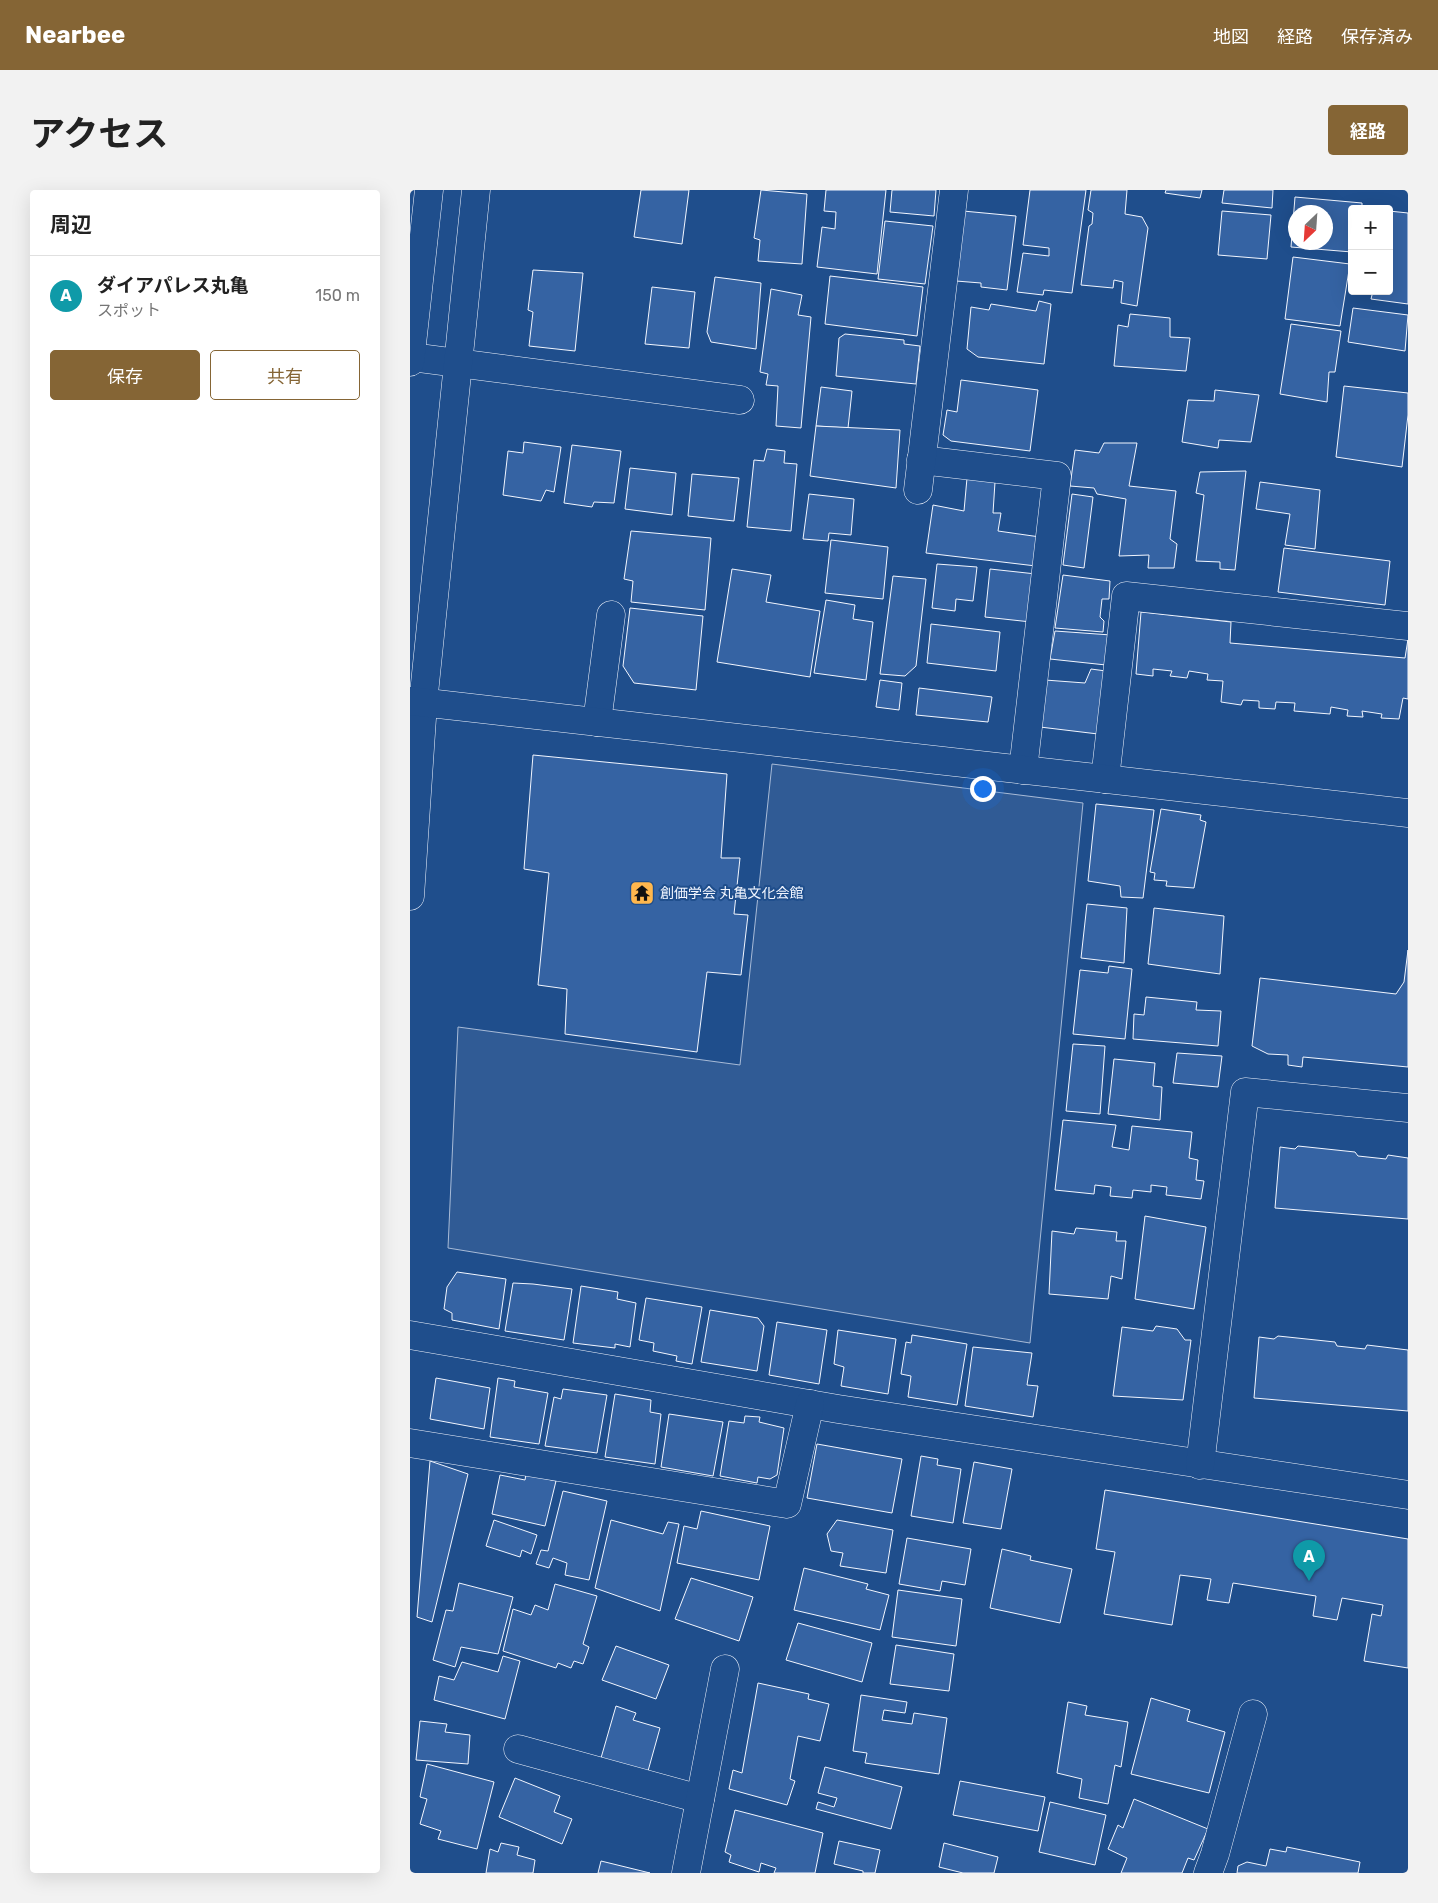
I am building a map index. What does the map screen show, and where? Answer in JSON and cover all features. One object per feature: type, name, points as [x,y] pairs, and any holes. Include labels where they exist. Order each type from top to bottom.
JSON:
[{"type":"street","points":[[410,362],[429,190]]},
{"type":"street","points":[[410,896],[417,702],[458,363],[476,190]]},
{"type":"street","points":[[918,490],[954,190]]},
{"type":"street","points":[[410,357],[740,400]]},
{"type":"street","points":[[921,460],[1057,476],[1023,770]]},
{"type":"street","points":[[1105,779],[1126,596],[1408,626]]},
{"type":"street","points":[[597,722],[611,615]]},
{"type":"street","points":[[417,702],[1408,813]]},
{"type":"street","points":[[1200,1465],[1245,1092],[1408,1108]]},
{"type":"street","points":[[410,1336],[810,1404],[1408,1496]]},
{"type":"street","points":[[410,1442],[786,1504],[810,1404]]},
{"type":"street","points":[[686,1873],[725,1669]]},
{"type":"street","points":[[1208,1873],[1215,1854],[1253,1714]]},
{"type":"street","points":[[518,1749],[700,1799]]},
{"type":"shaded area","points":[[772,764],[1083,803],[1030,1343],[448,1248],[458,1027],[740,1065]]},
{"type":"building","points":[[641,190],[689,190],[682,244],[634,237]]},
{"type":"building","points":[[761,190],[807,194],[802,264],[758,261],[760,240],[754,238]]},
{"type":"building","points":[[826,190],[886,190],[877,274],[817,267],[822,227],[835,229],[836,212],[824,211]]},
{"type":"building","points":[[892,190],[936,190],[934,216],[890,212]]},
{"type":"building","points":[[1030,190],[1086,190],[1072,293],[1044,290],[1043,295],[1017,292],[1023,253],[1049,256],[1049,248],[1023,245]]},
{"type":"building","points":[[1091,190],[1127,190],[1125,214],[1142,217],[1148,228],[1137,306],[1121,303],[1123,282],[1114,280],[1113,288],[1081,285],[1089,226],[1092,224],[1093,213],[1088,210]]},
{"type":"building","points":[[1166,190],[1202,190],[1200,198],[1165,193]]},
{"type":"building","points":[[1224,190],[1273,190],[1272,208],[1222,203]]},
{"type":"building","points":[[1295,197],[1362,203],[1362,205],[1348,205],[1348,252],[1328,250],[1333,250],[1333,205],[1294,205]]},
{"type":"building","points":[[963,211],[1016,216],[1007,290],[981,287],[981,283],[956,281]]},
{"type":"building","points":[[1222,211],[1271,215],[1267,259],[1218,255]]},
{"type":"building","points":[[1393,211],[1408,213],[1408,304],[1371,299],[1372,295],[1393,295]]},
{"type":"building","points":[[885,221],[933,226],[925,284],[878,279]]},
{"type":"building","points":[[1293,257],[1348,264],[1348,276],[1340,326],[1285,319]]},
{"type":"building","points":[[533,270],[583,273],[575,351],[529,346],[533,312],[528,310]]},
{"type":"building","points":[[830,276],[923,287],[917,336],[825,324]]},
{"type":"building","points":[[715,277],[761,283],[756,349],[711,342],[707,332]]},
{"type":"building","points":[[652,287],[695,292],[689,348],[645,344]]},
{"type":"building","points":[[771,289],[802,295],[798,315],[811,317],[801,428],[776,426],[778,386],[766,385],[768,374],[760,372]]},
{"type":"building","points":[[1039,301],[1051,304],[1044,364],[978,357],[967,349],[971,307],[989,310],[991,304],[1036,311]]},
{"type":"building","points":[[1353,308],[1408,315],[1405,351],[1348,342]]},
{"type":"building","points":[[1130,314],[1170,318],[1170,337],[1190,338],[1186,371],[1114,366],[1118,325],[1128,327]]},
{"type":"building","points":[[1291,324],[1341,331],[1335,372],[1329,372],[1327,402],[1280,394]]},
{"type":"building","points":[[845,334],[904,340],[904,344],[920,346],[916,384],[836,376],[839,338]]},
{"type":"building","points":[[961,380],[1038,390],[1030,451],[951,441],[943,435],[947,410],[957,412]]},
{"type":"building","points":[[1344,386],[1408,393],[1408,415],[1402,467],[1336,457]]},
{"type":"building","points":[[821,387],[852,391],[848,428],[816,426]]},
{"type":"building","points":[[1215,390],[1259,395],[1251,442],[1219,440],[1218,448],[1182,442],[1188,400],[1214,401]]},
{"type":"building","points":[[816,426],[900,430],[896,488],[810,476]]},
{"type":"building","points":[[524,442],[561,447],[554,492],[546,490],[541,501],[503,495],[508,451],[523,453]]},
{"type":"building","points":[[1104,443],[1137,443],[1129,486],[1176,491],[1170,539],[1177,544],[1174,568],[1148,568],[1149,555],[1119,556],[1126,499],[1097,494],[1094,488],[1070,486],[1075,450],[1099,453]]},
{"type":"building","points":[[572,445],[621,451],[614,503],[594,502],[592,507],[564,503]]},
{"type":"building","points":[[767,449],[785,451],[784,463],[797,464],[791,531],[747,527],[754,460],[764,461]]},
{"type":"building","points":[[630,468],[676,473],[672,515],[625,509]]},
{"type":"building","points":[[1246,471],[1235,570],[1220,569],[1220,562],[1196,561],[1204,495],[1196,493],[1200,472]]},
{"type":"building","points":[[692,474],[739,478],[734,521],[688,516]]},
{"type":"building","points":[[967,478],[995,482],[993,513],[1001,513],[998,531],[1040,537],[1036,566],[926,553],[933,505],[964,511]]},
{"type":"building","points":[[1260,482],[1320,490],[1315,549],[1285,545],[1290,514],[1256,509]]},
{"type":"building","points":[[809,494],[854,499],[851,535],[829,533],[828,541],[803,539]]},
{"type":"building","points":[[1072,494],[1093,497],[1084,568],[1063,565]]},
{"type":"building","points":[[631,531],[711,538],[705,610],[631,602],[633,581],[624,579]]},
{"type":"building","points":[[831,540],[888,547],[883,599],[825,593]]},
{"type":"building","points":[[1284,548],[1390,561],[1385,605],[1278,592]]},
{"type":"building","points":[[937,564],[977,567],[973,601],[956,599],[955,611],[932,608]]},
{"type":"building","points":[[732,569],[771,575],[766,602],[820,611],[810,677],[717,662]]},
{"type":"building","points":[[990,569],[1036,574],[1031,622],[985,617]]},
{"type":"building","points":[[1063,575],[1110,581],[1109,599],[1102,599],[1100,617],[1104,621],[1103,632],[1055,628]]},
{"type":"building","points":[[893,576],[926,579],[916,666],[905,676],[880,674]]},
{"type":"building","points":[[826,600],[855,605],[853,619],[873,622],[866,680],[814,673]]},
{"type":"building","points":[[630,608],[703,616],[696,690],[634,683],[623,666]]},
{"type":"building","points":[[1141,612],[1231,622],[1230,643],[1405,658],[1408,639],[1408,699],[1403,698],[1399,719],[1381,718],[1382,714],[1362,711],[1363,717],[1347,716],[1348,710],[1331,707],[1330,714],[1294,711],[1295,703],[1276,702],[1275,709],[1259,708],[1259,701],[1243,700],[1241,705],[1221,702],[1223,681],[1207,680],[1208,674],[1189,671],[1187,678],[1170,676],[1172,671],[1153,669],[1153,676],[1136,674]]},
{"type":"building","points":[[931,624],[1000,632],[996,671],[927,663]]},
{"type":"building","points":[[1055,631],[1111,635],[1106,665],[1050,659]]},
{"type":"building","points":[[1091,669],[1106,671],[1098,734],[1040,727],[1045,680],[1085,683]]},
{"type":"building","points":[[880,680],[902,683],[899,710],[876,707]]},
{"type":"building","points":[[919,688],[992,697],[988,722],[916,715]]},
{"type":"building","name":"創価学会 丸亀文化会館","points":[[533,755],[727,774],[721,858],[740,858],[734,914],[748,915],[741,975],[707,972],[697,1052],[565,1034],[567,989],[538,985],[549,873],[524,869]]},
{"type":"building","points":[[1096,804],[1154,810],[1143,898],[1121,897],[1120,886],[1088,881]]},
{"type":"building","points":[[1161,809],[1201,815],[1200,820],[1206,822],[1194,888],[1166,886],[1167,881],[1154,880],[1155,873],[1150,872]]},
{"type":"building","points":[[1087,904],[1127,908],[1124,963],[1081,958]]},
{"type":"building","points":[[1154,908],[1224,916],[1220,974],[1148,964]]},
{"type":"building","points":[[1408,950],[1408,1067],[1303,1057],[1302,1067],[1288,1065],[1288,1055],[1268,1054],[1252,1046],[1260,978],[1396,994],[1404,982]]},
{"type":"building","points":[[1109,966],[1132,969],[1125,1039],[1073,1034],[1080,970],[1108,973]]},
{"type":"building","points":[[1146,997],[1197,1002],[1196,1010],[1221,1011],[1218,1046],[1133,1039],[1134,1014],[1144,1015]]},
{"type":"building","points":[[1073,1044],[1105,1046],[1100,1114],[1066,1111]]},
{"type":"building","points":[[1177,1053],[1222,1056],[1218,1087],[1173,1083]]},
{"type":"building","points":[[1114,1059],[1155,1063],[1153,1086],[1162,1087],[1160,1120],[1108,1114]]},
{"type":"building","points":[[1063,1120],[1116,1125],[1112,1147],[1129,1150],[1132,1126],[1192,1132],[1189,1158],[1198,1160],[1196,1180],[1204,1181],[1201,1199],[1166,1195],[1167,1187],[1151,1185],[1151,1192],[1133,1190],[1132,1198],[1110,1196],[1111,1187],[1095,1185],[1094,1194],[1055,1190]]},
{"type":"building","points":[[1298,1146],[1355,1152],[1358,1156],[1386,1159],[1388,1155],[1408,1158],[1408,1219],[1275,1208],[1280,1147],[1295,1149]]},
{"type":"building","points":[[1145,1216],[1206,1227],[1194,1309],[1135,1299]]},
{"type":"building","points":[[1076,1228],[1117,1232],[1116,1241],[1126,1241],[1122,1279],[1111,1276],[1108,1299],[1049,1294],[1052,1231],[1074,1234]]},
{"type":"building","points":[[457,1272],[506,1279],[499,1329],[452,1320],[452,1313],[444,1309],[447,1287]]},
{"type":"building","points":[[513,1283],[572,1289],[564,1340],[505,1331]]},
{"type":"building","points":[[581,1286],[618,1292],[617,1299],[636,1303],[630,1347],[615,1344],[615,1348],[573,1343]]},
{"type":"building","points":[[646,1298],[702,1307],[692,1364],[676,1361],[677,1356],[653,1351],[654,1343],[639,1340]]},
{"type":"building","points":[[710,1310],[758,1318],[764,1326],[757,1371],[701,1362]]},
{"type":"building","points":[[777,1322],[827,1330],[819,1384],[769,1375]]},
{"type":"building","points":[[1156,1326],[1177,1329],[1185,1340],[1191,1340],[1183,1400],[1113,1396],[1122,1327],[1153,1331]]},
{"type":"building","points":[[838,1330],[896,1339],[888,1394],[841,1386],[844,1367],[834,1364]]},
{"type":"building","points":[[912,1335],[967,1344],[957,1405],[908,1397],[911,1376],[901,1374],[906,1342],[911,1343]]},
{"type":"building","points":[[1278,1336],[1335,1342],[1337,1346],[1365,1349],[1367,1345],[1408,1350],[1408,1411],[1254,1398],[1259,1337],[1274,1339]]},
{"type":"building","points":[[973,1347],[1032,1353],[1027,1385],[1038,1386],[1033,1417],[965,1406]]},
{"type":"building","points":[[436,1378],[490,1388],[484,1429],[430,1419]]},
{"type":"building","points":[[498,1378],[515,1381],[514,1387],[548,1393],[539,1444],[490,1437]]},
{"type":"building","points":[[563,1389],[607,1395],[597,1453],[545,1446],[554,1397],[561,1399]]},
{"type":"building","points":[[615,1394],[651,1400],[650,1412],[661,1414],[655,1464],[605,1457]]},
{"type":"building","points":[[669,1414],[723,1422],[713,1476],[661,1467]]},
{"type":"building","points":[[745,1416],[760,1417],[759,1422],[784,1428],[777,1475],[770,1479],[758,1477],[757,1483],[720,1476],[729,1421],[744,1423]]},
{"type":"building","points":[[817,1444],[902,1459],[892,1513],[807,1498]]},
{"type":"building","points":[[921,1456],[938,1459],[937,1465],[961,1469],[953,1523],[911,1516]]},
{"type":"building","points":[[430,1461],[468,1474],[432,1622],[417,1617]]},
{"type":"building","points":[[974,1462],[1012,1469],[1001,1529],[963,1523]]},
{"type":"building","points":[[526,1474],[556,1481],[545,1526],[492,1514],[500,1475],[525,1480]]},
{"type":"building","points":[[1105,1490],[1408,1539],[1408,1668],[1364,1661],[1372,1614],[1381,1616],[1383,1605],[1342,1598],[1337,1620],[1313,1616],[1316,1596],[1233,1583],[1229,1603],[1207,1600],[1211,1579],[1180,1575],[1172,1625],[1104,1614],[1115,1552],[1096,1549]]},
{"type":"building","points":[[563,1491],[607,1501],[589,1580],[565,1575],[567,1563],[553,1558],[549,1568],[536,1564],[541,1550],[548,1551]]},
{"type":"building","points":[[701,1511],[770,1526],[759,1580],[677,1563],[684,1526],[697,1529]]},
{"type":"building","points":[[494,1520],[537,1535],[531,1554],[522,1550],[520,1557],[486,1546]]},
{"type":"building","points":[[611,1520],[663,1534],[668,1522],[679,1524],[660,1611],[595,1588]]},
{"type":"building","points":[[837,1520],[893,1530],[886,1573],[840,1566],[843,1553],[831,1551],[827,1534]]},
{"type":"building","points":[[907,1538],[971,1549],[965,1585],[942,1581],[940,1591],[899,1584]]},
{"type":"building","points":[[1002,1549],[1031,1556],[1030,1560],[1072,1569],[1060,1623],[990,1608]]},
{"type":"building","points":[[804,1568],[868,1584],[866,1589],[889,1595],[880,1630],[794,1610]]},
{"type":"building","points":[[691,1578],[753,1597],[739,1641],[675,1619]]},
{"type":"building","points":[[459,1583],[513,1597],[498,1654],[461,1647],[455,1667],[433,1660],[446,1610],[453,1611]]},
{"type":"building","points":[[555,1584],[597,1596],[583,1644],[589,1647],[583,1664],[574,1661],[571,1668],[558,1663],[556,1668],[503,1651],[513,1609],[531,1615],[535,1605],[548,1610]]},
{"type":"building","points":[[898,1590],[962,1599],[956,1646],[892,1637]]},
{"type":"building","points":[[798,1623],[872,1643],[862,1682],[786,1660]]},
{"type":"building","points":[[896,1645],[954,1654],[949,1691],[890,1684]]},
{"type":"building","points":[[616,1646],[669,1665],[656,1699],[602,1680]]},
{"type":"building","points":[[503,1656],[520,1661],[505,1719],[434,1700],[439,1676],[454,1680],[462,1662],[498,1672]]},
{"type":"building","points":[[758,1683],[809,1694],[808,1699],[829,1704],[820,1741],[798,1736],[790,1779],[795,1781],[787,1805],[729,1789],[733,1770],[742,1773]]},
{"type":"building","points":[[861,1695],[907,1702],[905,1713],[884,1710],[882,1720],[912,1724],[914,1713],[947,1718],[939,1774],[865,1763],[867,1753],[853,1751]]},
{"type":"building","points":[[1151,1698],[1190,1710],[1187,1721],[1225,1732],[1209,1793],[1131,1774]]},
{"type":"building","points":[[1068,1702],[1087,1706],[1085,1715],[1128,1722],[1121,1767],[1115,1765],[1108,1804],[1079,1798],[1082,1779],[1057,1773]]},
{"type":"building","points":[[616,1706],[636,1713],[633,1720],[660,1728],[648,1771],[601,1758]]},
{"type":"building","points":[[420,1721],[447,1724],[445,1732],[470,1735],[468,1764],[416,1760]]},
{"type":"building","points":[[427,1764],[494,1782],[477,1849],[438,1839],[441,1831],[420,1824],[427,1799],[420,1797]]},
{"type":"building","points":[[825,1767],[902,1787],[891,1829],[816,1809],[818,1802],[834,1807],[837,1798],[818,1793]]},
{"type":"building","points":[[515,1778],[560,1796],[554,1812],[572,1819],[562,1844],[499,1817]]},
{"type":"building","points":[[960,1781],[1045,1797],[1038,1831],[953,1815]]},
{"type":"building","points":[[1134,1799],[1208,1829],[1194,1860],[1188,1858],[1182,1873],[1121,1873],[1127,1858],[1108,1849],[1118,1825],[1123,1828]]},
{"type":"building","points":[[1050,1802],[1106,1815],[1095,1865],[1039,1852]]},
{"type":"building","points":[[735,1810],[823,1833],[815,1873],[774,1873],[776,1868],[761,1863],[759,1872],[729,1862],[731,1855],[725,1852]]},
{"type":"building","points":[[839,1841],[880,1850],[875,1873],[863,1873],[863,1871],[834,1864]]},
{"type":"building","points":[[501,1843],[519,1847],[517,1855],[535,1860],[533,1873],[486,1873],[490,1849],[498,1852]]},
{"type":"building","points":[[944,1843],[998,1857],[994,1873],[963,1873],[939,1867]]},
{"type":"building","points":[[1287,1847],[1360,1862],[1358,1873],[1237,1873],[1238,1866],[1247,1862],[1266,1866],[1270,1849],[1286,1852]]},
{"type":"building","points":[[601,1861],[650,1873],[598,1873]]},
{"type":"place","name":"創価学会 丸亀文化会館","points":[[642,893]]},
{"type":"place","name":"ダイアパレス丸亀","points":[[1309,1581]]}]
